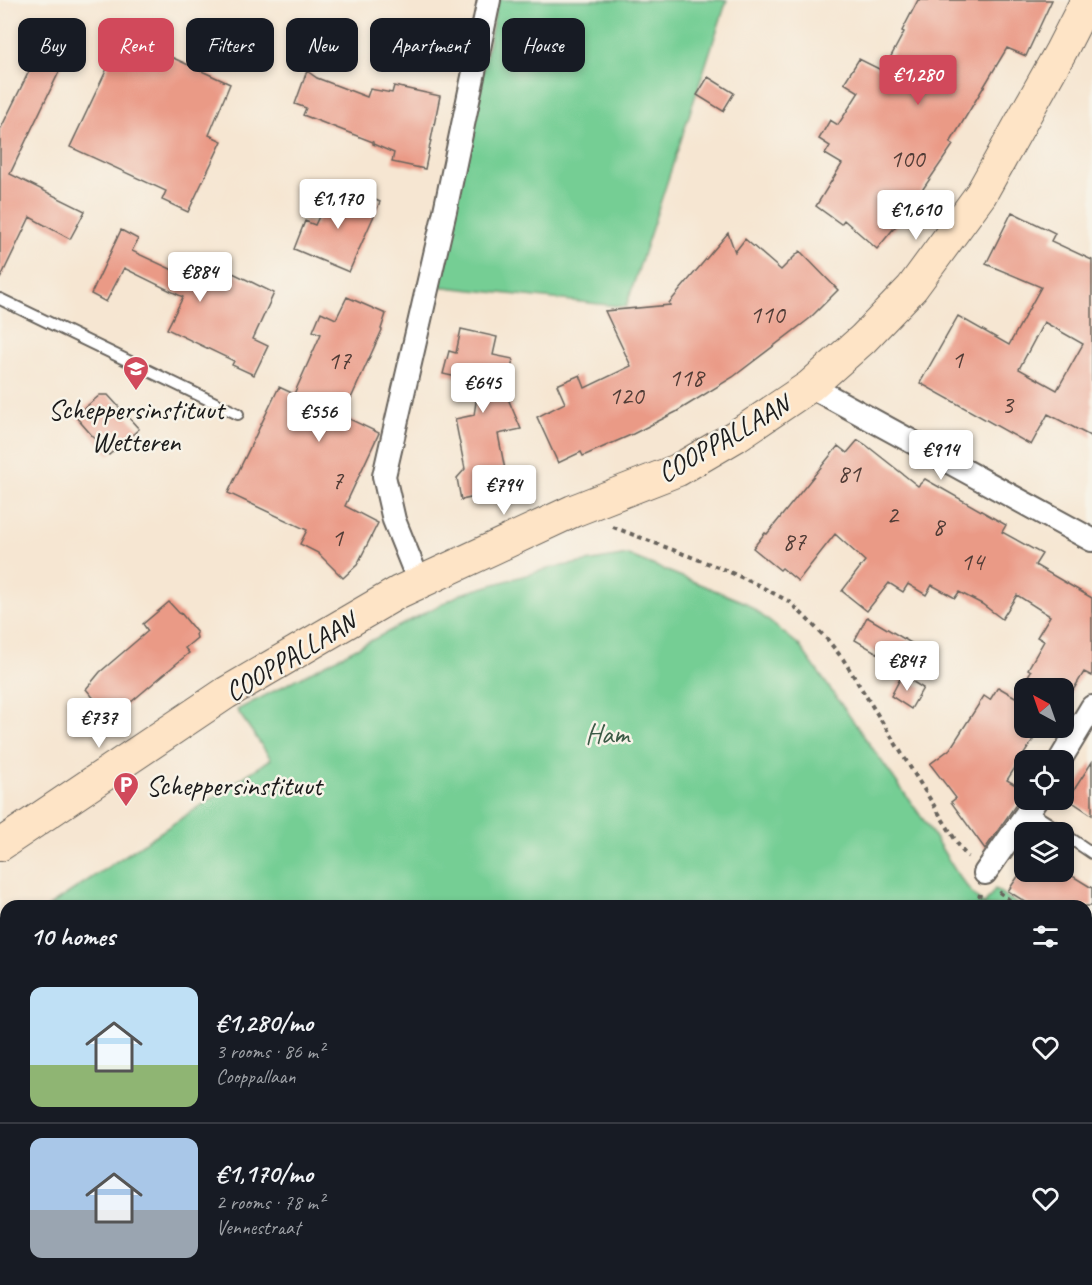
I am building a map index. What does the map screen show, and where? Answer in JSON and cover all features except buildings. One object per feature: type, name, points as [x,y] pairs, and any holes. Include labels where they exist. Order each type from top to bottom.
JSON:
[{"type":"street","points":[[419,582],[394,520],[384,476],[445,211],[489,0]]},
{"type":"street","name":"COOPPALLAAN","points":[[0,845],[226,693],[399,592],[573,511],[678,470],[736,436],[810,386],[863,339],[912,288],[974,204],[1061,51],[1087,0]]},
{"type":"street","points":[[810,386],[1092,540]]},
{"type":"street","points":[[1066,750],[1092,707]]},
{"type":"street","points":[[985,873],[1029,810]]},
{"type":"lane","points":[[0,299],[238,414]]},
{"type":"lane","points":[[1038,810],[1051,822]]},
{"type":"lane","points":[[1074,841],[1092,853]]},
{"type":"path","points":[[573,511],[723,569],[790,602],[820,631],[843,659],[962,849],[985,873]]},
{"type":"green space","points":[[498,0],[727,0],[626,307],[436,286],[482,72],[490,72],[490,37]]},
{"type":"green space","name":"Ham","points":[[628,555],[746,603],[799,645],[925,822],[958,875],[979,900],[58,900],[271,759],[237,710],[461,594],[550,568]]},
{"type":"green space","name":"Ham","points":[[995,889],[1011,900],[987,900]]},
{"type":"place","name":"Scheppersinstituut Wetteren","points":[[136,392]]},
{"type":"place","name":"Scheppersinstituut","points":[[126,808]]}]
